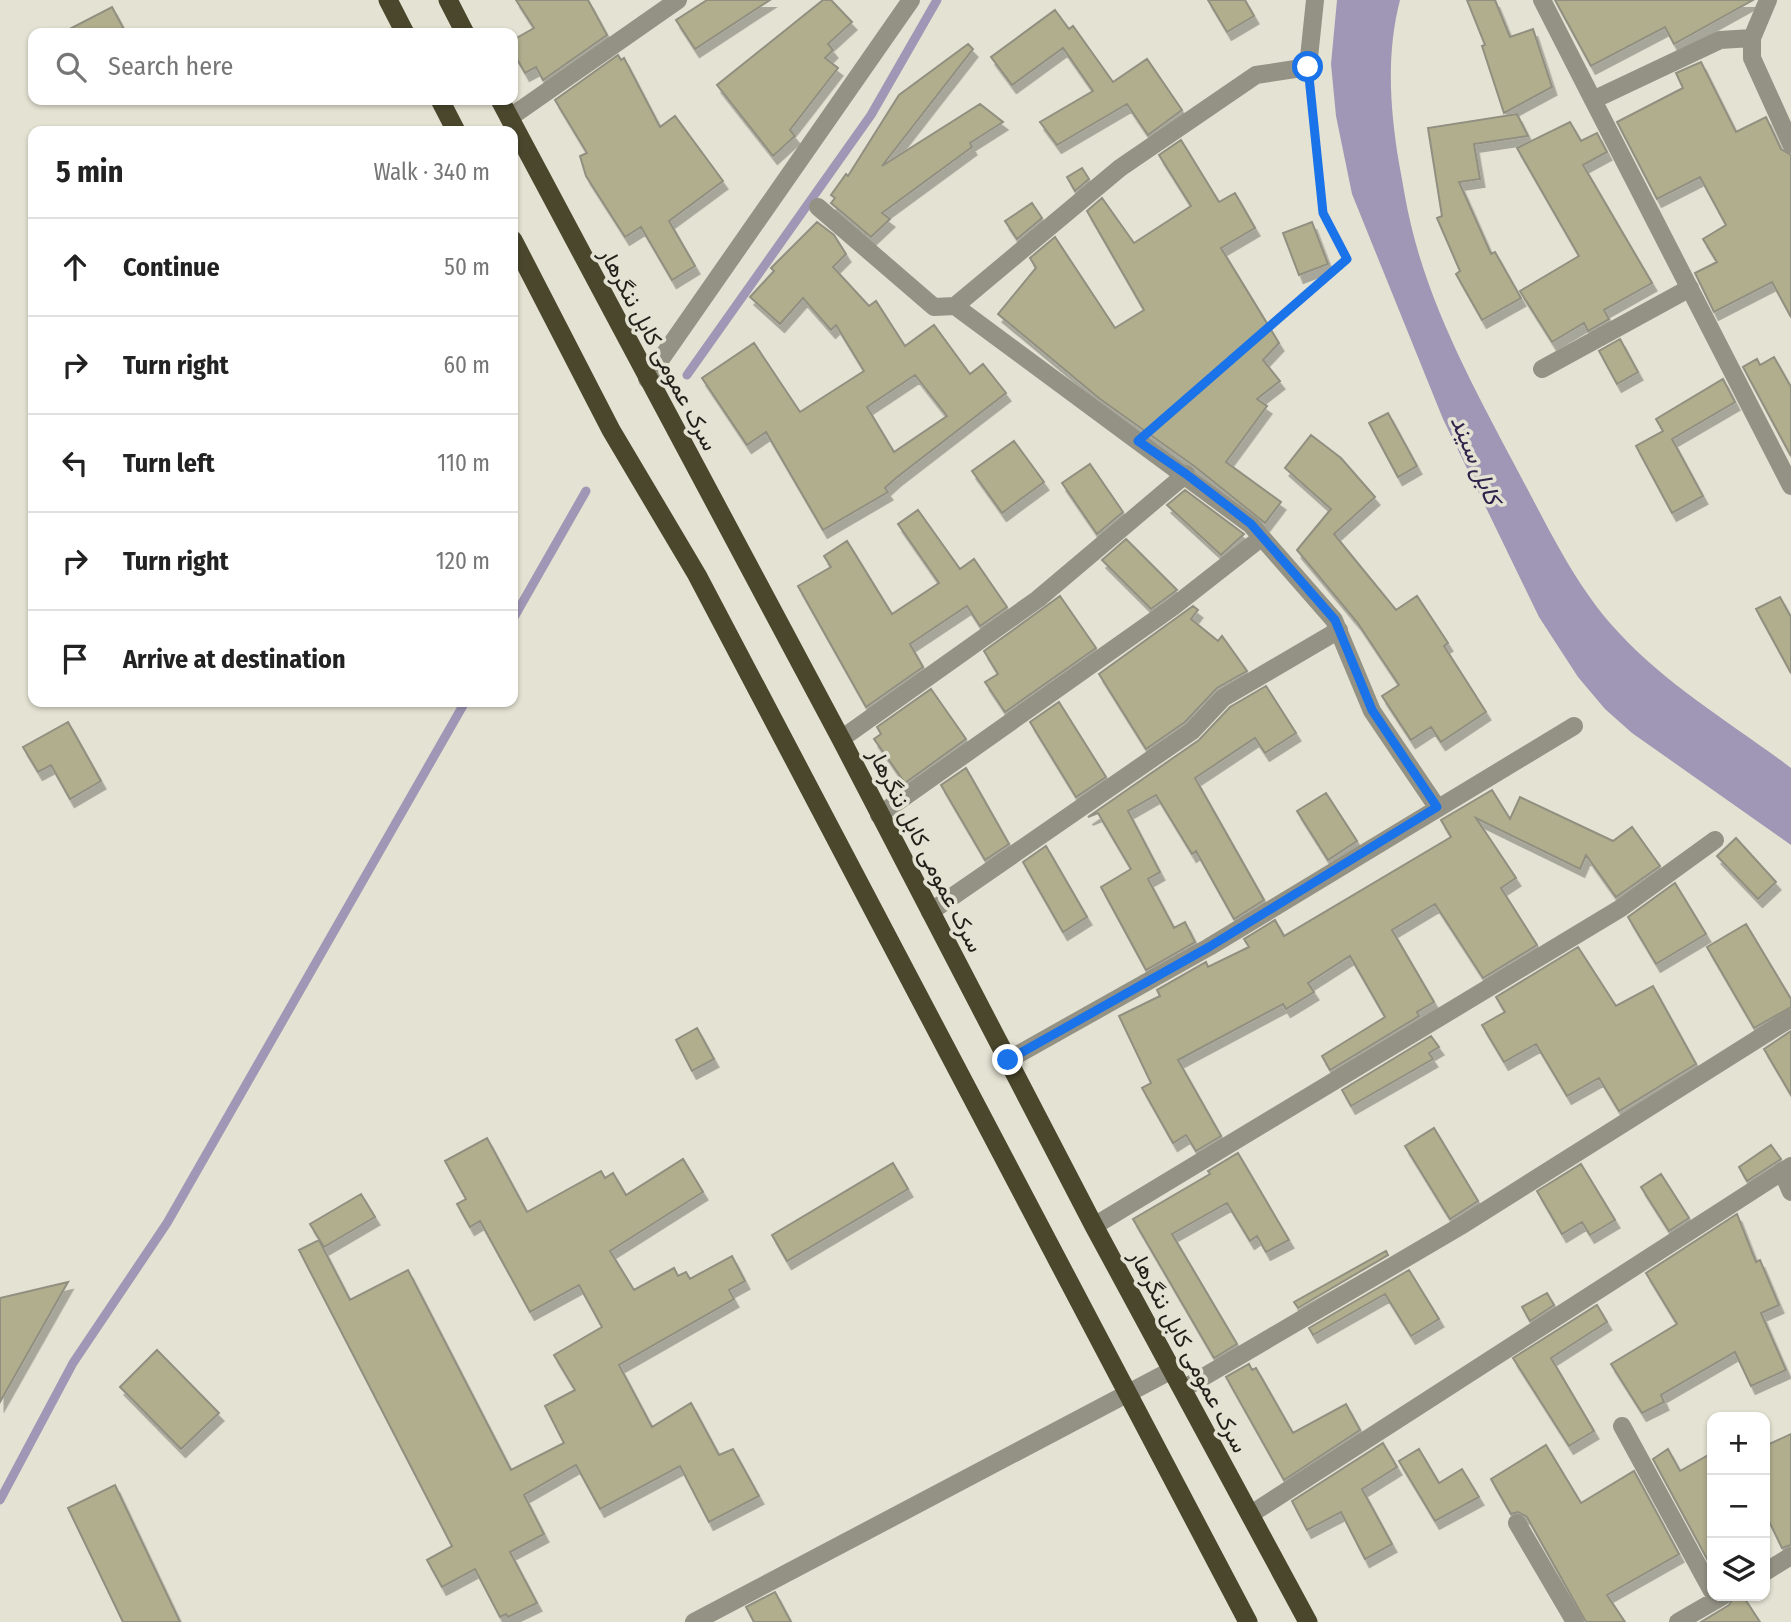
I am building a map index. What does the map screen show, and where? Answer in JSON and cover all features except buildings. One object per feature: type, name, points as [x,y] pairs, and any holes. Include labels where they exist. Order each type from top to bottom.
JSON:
[{"type":"highway","points":[[388,0],[402,28]]},
{"type":"highway","points":[[448,0],[462,28]]},
{"type":"highway","points":[[443,105],[453,126]]},
{"type":"highway","name":"سرک عمومی کابل ننگرهار","points":[[502,105],[513,126]]},
{"type":"highway","name":"سرک عمومی کابل ننگرهار","points":[[518,135],[841,739],[1094,1226],[1308,1622]]},
{"type":"highway","points":[[518,250],[611,430],[696,575],[1248,1622]]},
{"type":"street","points":[[509,118],[678,0]]},
{"type":"street","points":[[647,379],[911,0]]},
{"type":"street","points":[[818,207],[934,307],[955,306],[1120,168],[1256,75],[1308,67],[1315,0]]},
{"type":"street","points":[[1542,0],[1791,486]]},
{"type":"street","points":[[1768,0],[1752,38],[1752,58],[1791,144]]},
{"type":"street","points":[[1593,100],[1720,40],[1752,38]]},
{"type":"street","points":[[1542,369],[1690,288]]},
{"type":"street","points":[[955,306],[1251,524],[1335,620],[1372,710],[1437,807]]},
{"type":"street","points":[[841,739],[1038,599],[1186,474]]},
{"type":"street","points":[[879,815],[1173,607],[1261,538]]},
{"type":"street","points":[[930,912],[1192,731],[1223,698],[1339,630]]},
{"type":"street","points":[[1008,1060],[1209,947],[1574,726]]},
{"type":"street","points":[[1094,1226],[1621,908],[1715,840]]},
{"type":"street","points":[[1183,1390],[1464,1224],[1791,1018]]},
{"type":"street","points":[[1251,1514],[1786,1169],[1791,1192]]},
{"type":"street","points":[[694,1622],[1172,1370]]},
{"type":"street","points":[[1622,1426],[1707,1577]]},
{"type":"street","points":[[1517,1523],[1575,1622]]},
{"type":"street","points":[[1770,1569],[1791,1556]]},
{"type":"street","points":[[1678,1622],[1708,1601]]},
{"type":"path","points":[[1138,441],[1347,259],[1323,213],[1308,67]]},
{"type":"water","name":"کابل سيند","points":[[1337,0],[1400,0],[1391,61],[1392,101],[1405,194],[1420,258],[1458,354],[1565,559],[1590,598],[1639,653],[1680,688],[1791,768],[1791,845],[1632,733],[1605,709],[1578,677],[1539,617],[1443,419],[1352,194],[1336,116],[1331,64]]},
{"type":"waterway","points":[[687,375],[871,115],[937,0]]},
{"type":"waterway","points":[[518,610],[586,491]]},
{"type":"waterway","points":[[0,1500],[73,1363],[167,1223],[462,707]]},
{"type":"route","points":[[1008,1060],[1209,947],[1437,807],[1372,710],[1335,620],[1251,524],[1138,441],[1347,259],[1323,213],[1308,67]]}]
